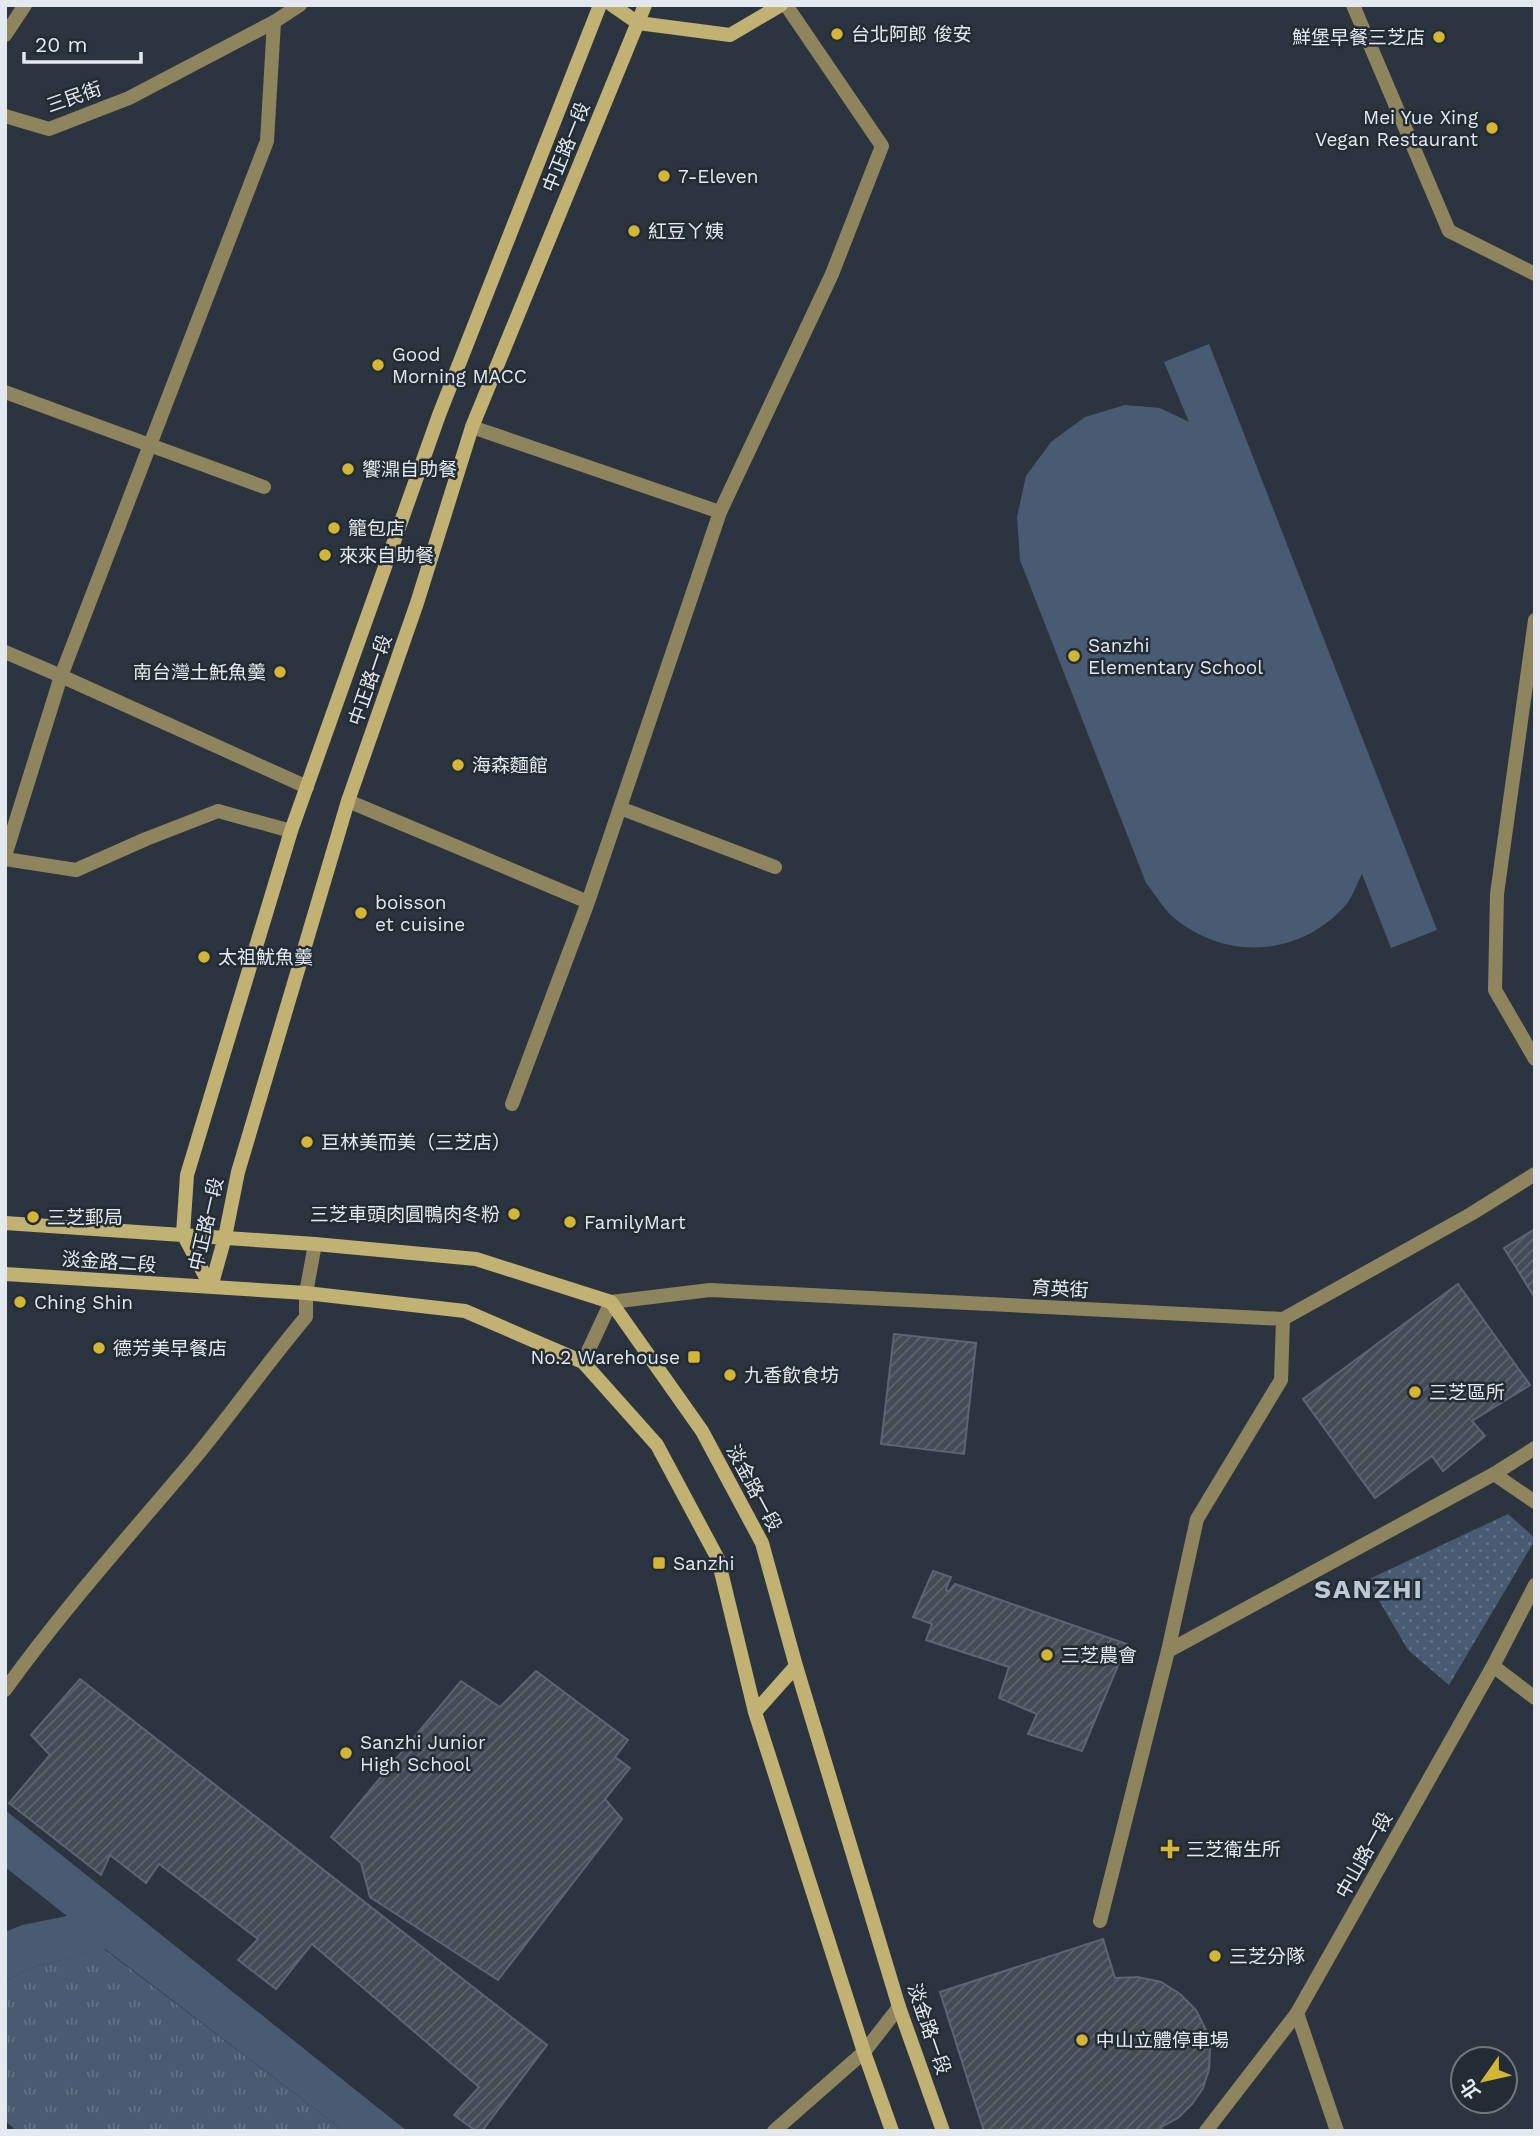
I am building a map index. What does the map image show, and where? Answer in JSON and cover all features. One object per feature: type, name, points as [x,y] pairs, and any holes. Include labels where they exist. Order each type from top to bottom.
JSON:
[{"type":"main road","name":"中正路一段","points":[[211,1287],[183,1234],[187,1175],[291,831],[439,415],[600,5]]},
{"type":"main road","points":[[612,5],[638,23],[730,35],[780,5]]},
{"type":"main road","name":"中正路一段","points":[[211,1287],[225,1237],[238,1172],[348,801],[417,603],[472,427],[645,5]]},
{"type":"main road","name":"淡金路二段","points":[[5,1223],[225,1237]]},
{"type":"main road","points":[[225,1237],[475,1259],[611,1302]]},
{"type":"main road","name":"淡金路二段","points":[[5,1274],[211,1287]]},
{"type":"main road","points":[[211,1287],[306,1293],[465,1311],[583,1362],[657,1445],[718,1559],[755,1712],[892,2131]]},
{"type":"main road","name":"淡金路一段","points":[[611,1302],[702,1431],[762,1543],[796,1666],[899,2007],[943,2131]]},
{"type":"main road","points":[[755,1712],[796,1666]]},
{"type":"street","points":[[5,35],[25,5]]},
{"type":"street","name":"三民街","points":[[5,116],[49,129],[129,98],[274,22],[300,5]]},
{"type":"street","points":[[512,1104],[588,902],[720,512],[832,274],[881,146],[786,5]]},
{"type":"street","points":[[1353,5],[1449,231],[1535,274]]},
{"type":"street","points":[[274,22],[267,141],[61,676],[5,858],[76,870],[218,811],[291,831]]},
{"type":"street","points":[[5,392],[264,487]]},
{"type":"street","points":[[472,427],[720,512]]},
{"type":"street","points":[[1535,620],[1497,894],[1495,990],[1535,1059]]},
{"type":"street","points":[[5,652],[307,787]]},
{"type":"street","points":[[348,801],[588,902]]},
{"type":"street","points":[[620,808],[775,867]]},
{"type":"street","points":[[1100,1921],[1168,1651],[1197,1519],[1281,1380],[1283,1319],[1471,1214],[1535,1174]]},
{"type":"street","points":[[5,1690],[33,1651],[197,1455],[306,1317],[306,1293],[315,1244]]},
{"type":"street","name":"育英街","points":[[611,1302],[710,1290],[1283,1319]]},
{"type":"street","points":[[583,1362],[611,1302]]},
{"type":"street","points":[[1168,1651],[1494,1474],[1535,1448]]},
{"type":"street","points":[[1494,1474],[1535,1502]]},
{"type":"street","name":"中山路一段","points":[[1206,2131],[1297,2013],[1493,1666],[1535,1584]]},
{"type":"street","points":[[1493,1666],[1535,1698]]},
{"type":"street","points":[[774,2131],[864,2052],[899,2007]]},
{"type":"street","points":[[1297,2013],[1337,2131]]},
{"type":"green space","points":[[1209,344],[1437,930],[1391,948],[1362,874],[1347,904],[1326,924],[1283,944],[1238,946],[1215,941],[1193,931],[1169,913],[1146,883],[1020,560],[1017,517],[1026,476],[1051,442],[1085,417],[1125,405],[1160,408],[1189,422],[1164,362]]},
{"type":"green space","points":[[1508,1514],[1535,1540],[1449,1685],[1408,1650],[1367,1580]]},
{"type":"green space","points":[[5,1810],[407,2131],[344,2131],[105,1949],[30,1968],[5,1981],[5,1932],[22,1925],[67,1916],[5,1867]]},
{"type":"green space","points":[[104,1949],[344,2131],[17,2131],[5,2121],[5,1981],[30,1968]]},
{"type":"building","points":[[1535,1229],[1535,1298],[1504,1248]]},
{"type":"building","name":"三芝區所","points":[[1458,1284],[1530,1385],[1472,1421],[1485,1436],[1443,1471],[1432,1456],[1375,1498],[1303,1399]]},
{"type":"building","points":[[894,1334],[976,1343],[964,1454],[881,1444]]},
{"type":"building","name":"三芝農會","points":[[933,1571],[951,1577],[947,1591],[955,1584],[1127,1644],[1082,1751],[1028,1734],[1037,1714],[999,1698],[1009,1667],[926,1640],[932,1624],[913,1617]]},
{"type":"building","points":[[536,1671],[628,1740],[615,1757],[630,1768],[605,1799],[622,1819],[498,1980],[370,1897],[361,1863],[331,1837],[461,1681],[500,1707]]},
{"type":"building","points":[[80,1679],[547,2045],[482,2131],[476,2131],[454,2115],[479,2087],[312,1944],[276,1989],[238,1960],[258,1939],[159,1864],[146,1883],[110,1855],[101,1875],[9,1803],[50,1755],[31,1735]]},
{"type":"building","name":"中山立體停車場","points":[[1103,1939],[1115,1978],[1138,1977],[1161,1982],[1180,1994],[1196,2010],[1206,2030],[1210,2049],[1209,2069],[1203,2088],[1178,2118],[1161,2127],[1162,2131],[984,2131],[940,1992]]},
{"type":"place","name":"台北阿郎 俊安","points":[[837,34]]},
{"type":"place","name":"鮮堡早餐三芝店","points":[[1439,37]]},
{"type":"place","name":"Mei Yue Xing Vegan Restaurant","points":[[1492,128]]},
{"type":"place","name":"7-Eleven","points":[[664,176]]},
{"type":"place","name":"紅豆ㄚ姨","points":[[634,231]]},
{"type":"place","name":"Good Morning MACC","points":[[378,365]]},
{"type":"place","name":"饗濎自助餐","points":[[348,469]]},
{"type":"place","name":"籠包店","points":[[334,528]]},
{"type":"place","name":"來來自助餐","points":[[325,555]]},
{"type":"place","name":"Sanzhi Elementary School","points":[[1074,656]]},
{"type":"place","name":"南台灣土魠魚羹","points":[[280,672]]},
{"type":"place","name":"海森麵館","points":[[458,765]]},
{"type":"place","name":"boisson et cuisine","points":[[361,913]]},
{"type":"place","name":"太祖魷魚羹","points":[[204,957]]},
{"type":"place","name":"巨林美而美（三芝店）","points":[[307,1142]]},
{"type":"place","name":"三芝車頭肉圓鴨肉冬粉","points":[[514,1214]]},
{"type":"place","name":"三芝郵局","points":[[33,1217]]},
{"type":"place","name":"FamilyMart","points":[[570,1222]]},
{"type":"place","name":"Ching Shin","points":[[20,1302]]},
{"type":"place","name":"德芳美早餐店","points":[[99,1348]]},
{"type":"place","name":"No.2 Warehouse","points":[[694,1357]]},
{"type":"place","name":"九香飲食坊","points":[[730,1375]]},
{"type":"place","name":"三芝區所","points":[[1415,1392]]},
{"type":"place","name":"Sanzhi","points":[[659,1563]]},
{"type":"place","name":"三芝農會","points":[[1047,1655]]},
{"type":"place","name":"Sanzhi Junior High School","points":[[346,1753]]},
{"type":"place","name":"三芝衛生所","points":[[1170,1849]]},
{"type":"place","name":"三芝分隊","points":[[1215,1956]]},
{"type":"place","name":"中山立體停車場","points":[[1082,2040]]},
{"type":"district","name":"SANZHI","points":[[1369,1589]]}]
